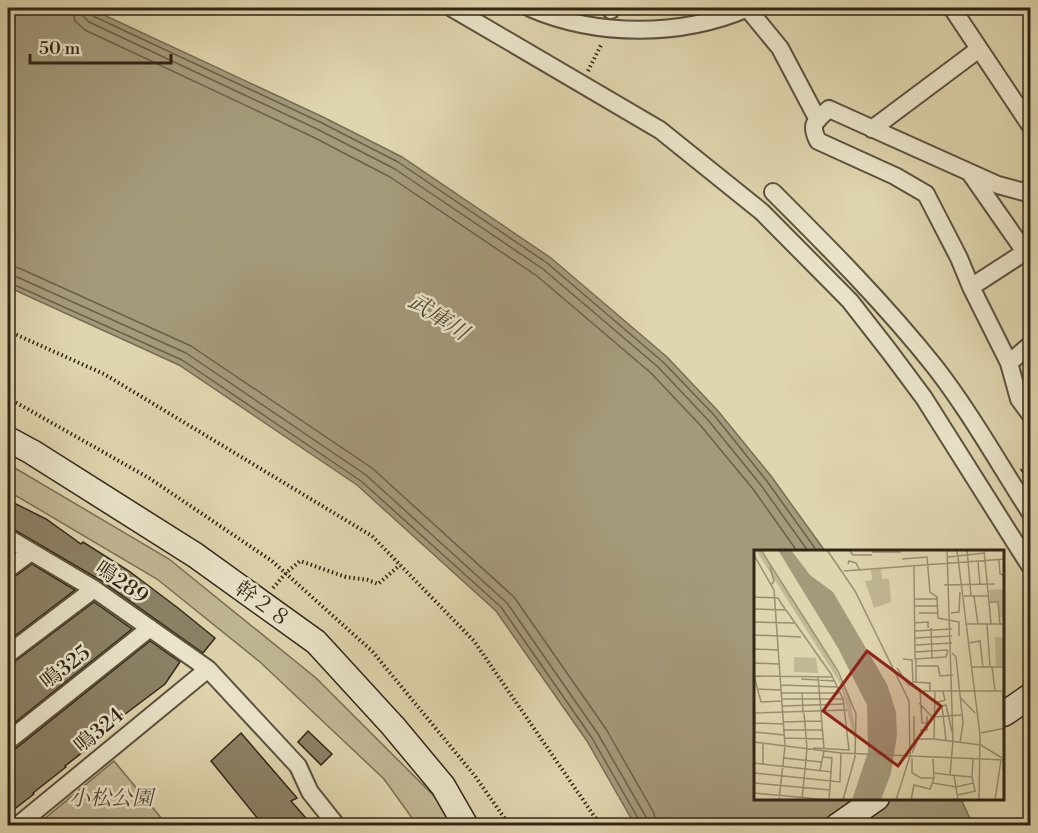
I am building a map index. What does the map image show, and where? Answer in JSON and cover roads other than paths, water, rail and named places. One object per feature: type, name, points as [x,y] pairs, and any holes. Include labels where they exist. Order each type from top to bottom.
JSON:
[{"type":"street","points":[[452,8],[660,130],[762,212],[850,301],[924,398],[1030,566]]},
{"type":"street","points":[[530,8],[588,25],[643,29],[683,27],[748,8],[780,48],[818,120]]},
{"type":"street","points":[[959,11],[979,49],[1030,124]]},
{"type":"street","points":[[872,129],[979,49]]},
{"type":"street","points":[[1030,187],[1024,192],[998,185],[829,109],[814,122],[813,131],[818,141],[895,176],[926,194],[960,258],[971,287],[1009,363],[1019,399],[1030,414]]},
{"type":"street","points":[[969,172],[1028,255],[971,287]]},
{"type":"street","points":[[773,192],[836,254],[936,368],[1030,512]]},
{"type":"street","points":[[1009,363],[1030,345]]},
{"type":"street","name":"幹２８","points":[[8,440],[32,452],[195,555],[316,642],[393,726],[443,786],[466,825]]},
{"type":"street","name":"鳴289","points":[[8,538],[94,589],[208,669],[298,766],[310,792],[337,825]]},
{"type":"street","points":[[8,569],[31,552]]},
{"type":"street","points":[[8,654],[94,589]]},
{"type":"street","name":"鳴325","points":[[8,741],[150,628]]},
{"type":"street","name":"鳴324","points":[[18,825],[208,669]]},
{"type":"street","points":[[1005,713],[1030,696]]},
{"type":"street","points":[[837,825],[875,800]]},
{"type":"water","name":"武庫川","points":[[8,8],[89,8],[323,117],[402,157],[551,258],[667,357],[718,411],[771,476],[824,550],[754,550],[754,800],[961,800],[973,825],[635,825],[587,741],[496,611],[357,485],[179,365],[8,287]]},
{"type":"park label","name":"小松公園","points":[[111,798]]}]
